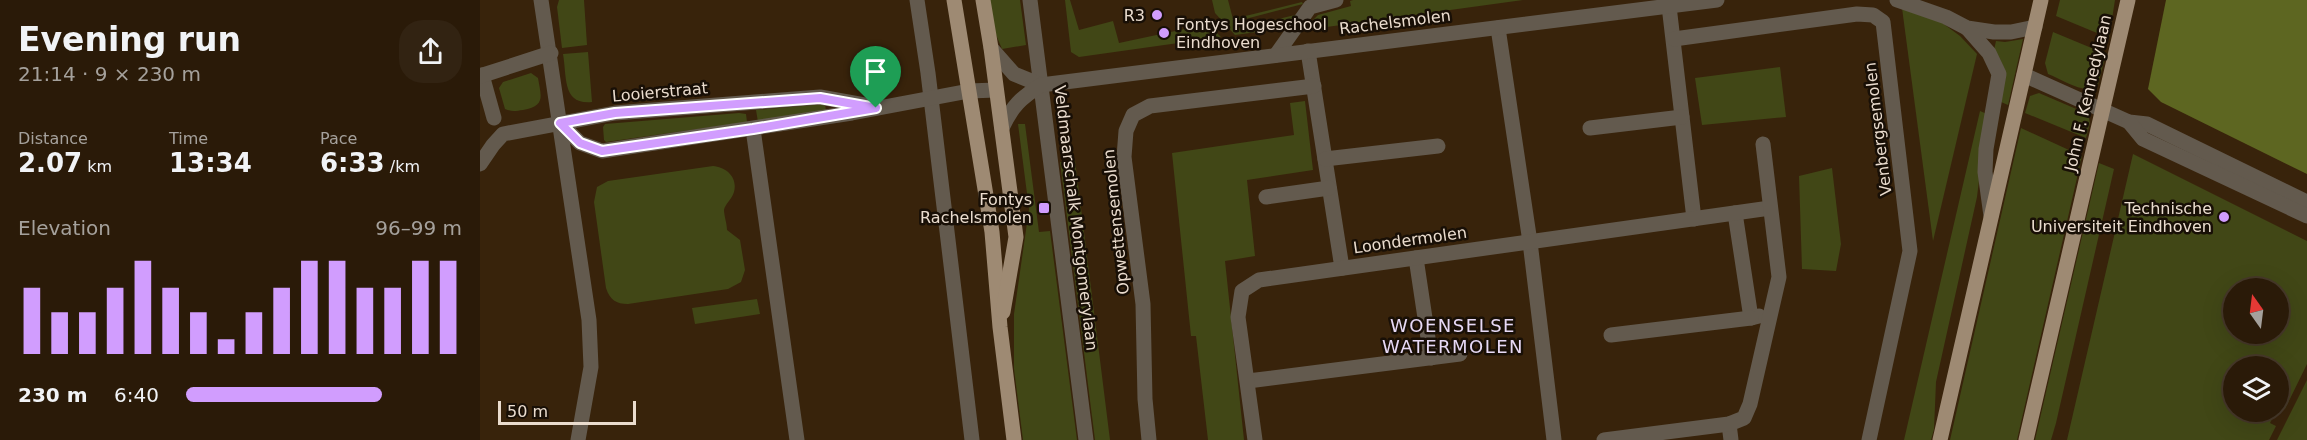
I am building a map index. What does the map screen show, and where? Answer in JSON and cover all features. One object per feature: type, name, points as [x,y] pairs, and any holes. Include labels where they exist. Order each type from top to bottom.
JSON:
[{"type":"main road","points":[[954,0],[992,232],[1000,327],[1014,440]]},
{"type":"main road","points":[[983,0],[1016,237],[1011,276],[1000,327]]},
{"type":"main road","points":[[1940,440],[2041,0]]},
{"type":"main road","name":"John F. Kennedylaan","points":[[2026,440],[2128,0]]},
{"type":"street","points":[[541,0],[551,53],[589,320],[591,367],[578,440]]},
{"type":"street","points":[[917,0],[972,440]]},
{"type":"street","name":"Veldmaarschalk Montgomerylaan","points":[[1030,0],[1086,440]]},
{"type":"street","points":[[1276,55],[1310,7],[1336,0]]},
{"type":"street","points":[[1587,0],[1590,16]]},
{"type":"street","name":"Rachelsmolen","points":[[1002,128],[1019,99],[1041,85],[1717,0]]},
{"type":"street","points":[[1896,0],[1946,17],[1967,28],[2011,32],[2035,27]]},
{"type":"street","points":[[1669,6],[1694,219]]},
{"type":"street","name":"Venbergsemolen","points":[[1674,39],[1857,14],[1873,15],[1883,22],[1910,251],[1869,440]]},
{"type":"street","points":[[1498,28],[1530,242],[1554,440]]},
{"type":"street","points":[[1967,28],[1989,53],[1999,74],[1986,149],[1985,172],[1991,216]]},
{"type":"street","points":[[991,48],[1014,74],[1041,85]]},
{"type":"street","points":[[1308,51],[1342,268]]},
{"type":"street","points":[[494,118],[481,76],[551,53]]},
{"type":"street","points":[[2024,75],[2129,122],[2147,124],[2307,202]]},
{"type":"street","name":"Opwettensemolen","points":[[1149,440],[1145,399],[1143,304],[1124,157],[1126,131],[1133,115],[1150,106],[1314,86]]},
{"type":"street","name":"Looierstraat","points":[[560,123],[580,143],[602,151],[753,129],[969,91],[996,90]]},
{"type":"street","name":"Looierstraat","points":[[560,123],[615,113],[820,98],[876,108]]},
{"type":"street","points":[[1590,128],[1682,117]]},
{"type":"street","points":[[2129,122],[2143,139],[2307,216]]},
{"type":"street","points":[[480,164],[493,144],[503,134],[560,123]]},
{"type":"street","points":[[753,129],[797,440]]},
{"type":"street","points":[[1604,440],[1728,424],[1744,418],[1750,404],[1779,278],[1763,144]]},
{"type":"street","points":[[1325,159],[1437,146]]},
{"type":"street","points":[[1266,197],[1329,188]]},
{"type":"street","name":"Loondermolen","points":[[1255,440],[1238,317],[1242,291],[1259,280],[1770,208]]},
{"type":"street","points":[[1736,213],[1751,318]]},
{"type":"street","points":[[1416,258],[1431,358]]},
{"type":"street","points":[[1611,335],[1771,315]]},
{"type":"street","points":[[1248,381],[1460,354]]},
{"type":"street","points":[[1728,424],[1731,440]]},
{"type":"green space","points":[[559,0],[584,0],[587,45],[562,48],[557,7]]},
{"type":"green space","points":[[989,0],[1020,0],[1026,45],[1002,49],[994,30]]},
{"type":"green space","points":[[1065,0],[1070,0],[1079,30],[1113,21],[1119,43],[1208,24],[1221,37],[1079,57],[1071,52]]},
{"type":"green space","points":[[1212,0],[1228,0],[1233,19],[1302,2],[1303,4],[1234,22],[1236,29],[1299,14],[1286,28],[1235,35],[1215,13]]},
{"type":"green space","points":[[1523,0],[1312,29],[1311,22],[1318,15],[1351,6],[1350,1]]},
{"type":"green space","points":[[2060,0],[2115,0],[2109,38],[2056,16]]},
{"type":"green space","points":[[2166,0],[2307,0],[2307,174],[2161,102],[2148,89]]},
{"type":"green space","points":[[1902,8],[1941,22],[1960,36],[1977,54],[1933,241]]},
{"type":"green space","points":[[2053,32],[2106,54],[2098,85],[2088,89],[2081,88],[2048,74],[2045,63]]},
{"type":"green space","points":[[2023,39],[2008,105],[2001,102],[2004,69],[1994,50],[1996,41]]},
{"type":"green space","points":[[588,52],[592,102],[582,102],[575,99],[568,88],[563,54]]},
{"type":"green space","points":[[1780,67],[1786,117],[1702,125],[1695,78]]},
{"type":"green space","points":[[531,73],[538,78],[541,95],[539,103],[523,110],[505,109],[499,88],[503,82]]},
{"type":"green space","points":[[2039,93],[2088,114],[2090,123],[2086,138],[2025,113],[2030,96]]},
{"type":"green space","points":[[1305,101],[1313,170],[1247,180],[1255,256],[1225,261],[1244,440],[1208,440],[1196,336],[1191,336],[1172,153],[1294,135],[1290,103]]},
{"type":"green space","points":[[825,104],[826,111],[758,122],[756,110]]},
{"type":"green space","points":[[1980,111],[1987,114],[1977,197],[1936,382],[1934,429],[1931,440],[1904,440]]},
{"type":"green space","points":[[746,114],[747,122],[606,142],[604,140],[603,127],[605,124]]},
{"type":"green space","points":[[1018,124],[1025,124],[1039,232],[1050,231],[1077,440],[1023,440],[1014,369],[1014,314],[1029,209]]},
{"type":"green space","points":[[2021,128],[2082,156],[2017,440],[1950,440]]},
{"type":"green space","points":[[2133,154],[2307,241],[2307,364],[2289,401],[2289,356],[2223,356],[2223,422],[2270,422],[2276,426],[2269,440],[2067,440]]},
{"type":"green space","points":[[1075,160],[1110,440],[1095,440],[1060,162]]},
{"type":"green space","points":[[2099,163],[2114,169],[2056,423],[2051,440],[2035,440]]},
{"type":"green space","points":[[713,166],[722,168],[733,177],[734,192],[724,212],[727,230],[740,240],[745,270],[741,282],[728,289],[628,304],[614,300],[609,296],[606,288],[594,202],[597,187],[608,181]]},
{"type":"green space","points":[[1832,168],[1841,244],[1836,271],[1802,269],[1799,176]]},
{"type":"green space","points":[[757,299],[760,314],[695,324],[692,308]]},
{"type":"green space","points":[[2307,380],[2307,440],[2277,440],[2286,422],[2289,422],[2289,416]]},
{"type":"place","name":"R3","points":[[1157,15]]},
{"type":"place","name":"Fontys Hogeschool Eindhoven","points":[[1164,33]]},
{"type":"place","name":"Fontys Rachelsmolen","points":[[1044,208]]},
{"type":"place","name":"Technische Universiteit Eindhoven","points":[[2224,217]]},
{"type":"district","name":"WOENSELSE WATERMOLEN","points":[[1453,335]]},
{"type":"route","points":[[820,98],[876,108],[602,151],[580,143],[560,123],[615,113],[820,98]]}]
